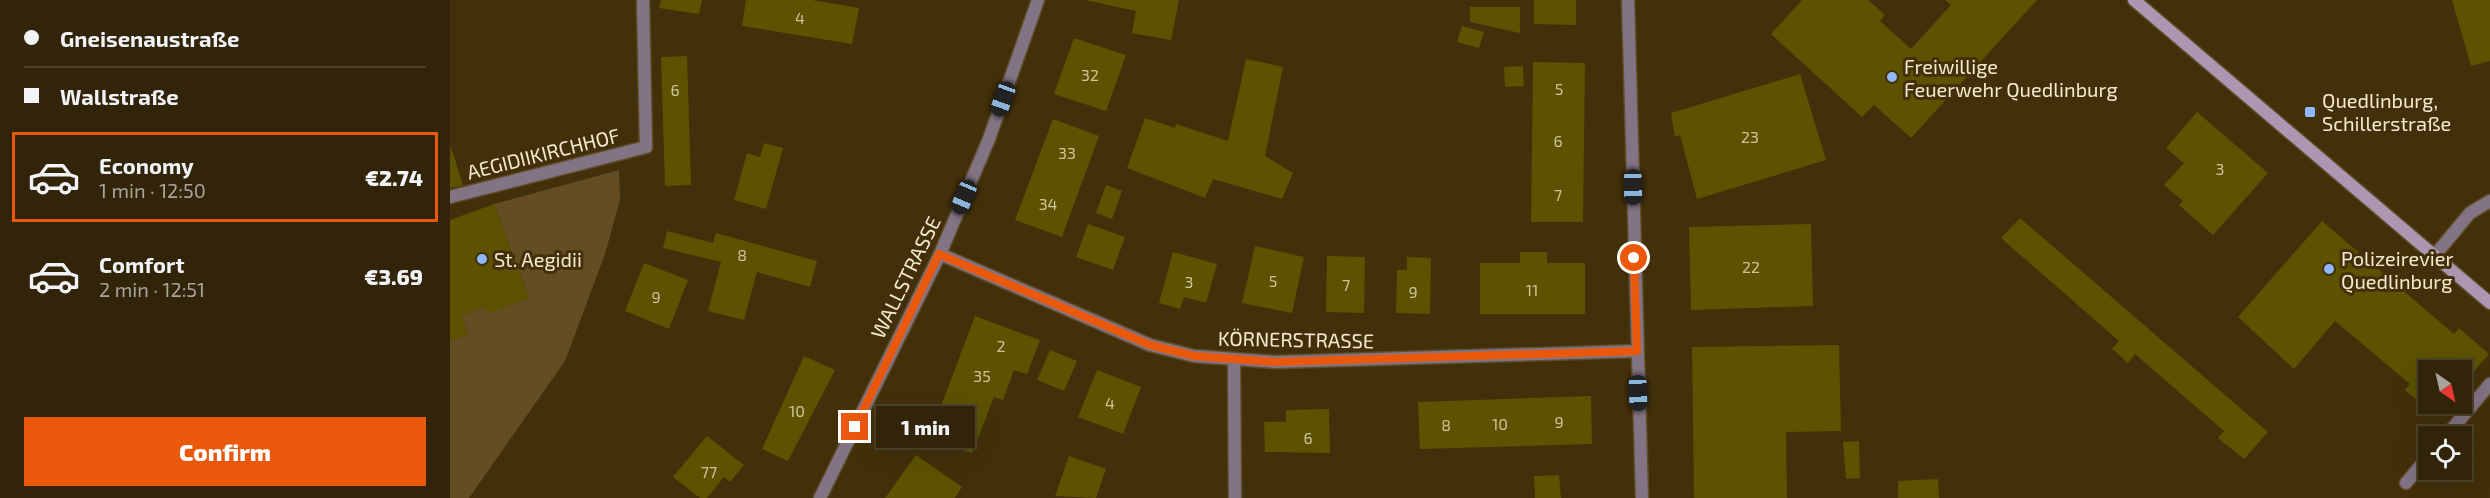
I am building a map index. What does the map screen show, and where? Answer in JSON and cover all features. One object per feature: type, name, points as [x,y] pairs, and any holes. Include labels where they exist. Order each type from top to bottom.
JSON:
[{"type":"main road","points":[[2134,0],[2490,303]]},
{"type":"street","name":"AEGIDIIKIRCHHOF","points":[[450,197],[646,147],[643,0]]},
{"type":"street","name":"WALLSTRASSE","points":[[820,498],[939,254],[988,139],[1038,0]]},
{"type":"street","points":[[1628,0],[1642,498]]},
{"type":"street","points":[[2435,255],[2470,213],[2490,201]]},
{"type":"street","name":"KÖRNERSTRASSE","points":[[939,254],[1150,345],[1194,356],[1234,361],[1316,362],[1637,351]]},
{"type":"street","points":[[1234,361],[1235,498]]},
{"type":"street","points":[[2454,426],[2490,384]]},
{"type":"street","points":[[2406,483],[2418,469]]},
{"type":"shaded area","points":[[619,170],[620,200],[605,254],[565,361],[469,498],[450,498],[450,341],[468,335],[461,315],[485,306],[488,313],[529,298],[494,204]]},
{"type":"building","points":[[661,0],[702,0],[699,14],[659,8]]},
{"type":"building","points":[[746,0],[812,0],[859,8],[852,44],[742,26]]},
{"type":"building","points":[[1085,0],[1179,0],[1171,40],[1132,33],[1136,11]]},
{"type":"building","points":[[1534,0],[1576,0],[1576,25],[1534,24]]},
{"type":"building","name":"Freiwillige Feuerwehr Quedlinburg","points":[[1802,0],[1868,0],[1885,15],[1880,21],[1911,49],[1951,5],[1945,0],[2037,0],[1911,138],[1874,105],[1862,117],[1771,34]]},
{"type":"building","points":[[2452,0],[2490,0],[2490,61],[2471,66]]},
{"type":"building","points":[[1470,7],[1520,7],[1520,33],[1470,22]]},
{"type":"building","points":[[1462,26],[1484,32],[1479,48],[1457,42]]},
{"type":"building","points":[[1074,38],[1126,55],[1106,111],[1054,94]]},
{"type":"building","points":[[687,56],[691,185],[665,186],[661,57]]},
{"type":"building","points":[[1246,59],[1283,67],[1265,156],[1293,173],[1282,199],[1213,179],[1205,198],[1127,168],[1145,118],[1175,128],[1176,124],[1228,141]]},
{"type":"building","points":[[1533,62],[1585,63],[1583,222],[1531,222]]},
{"type":"building","points":[[1523,66],[1524,86],[1505,87],[1504,67]]},
{"type":"building","points":[[1800,74],[1826,160],[1697,199],[1680,135],[1675,137],[1671,113]]},
{"type":"building","points":[[2197,112],[2268,173],[2213,235],[2179,205],[2183,201],[2164,185],[2184,163],[2166,148]]},
{"type":"building","points":[[1053,119],[1099,136],[1062,237],[1015,220]]},
{"type":"building","points":[[764,143],[783,148],[766,209],[734,200],[747,153],[760,157]]},
{"type":"building","points":[[450,146],[454,156],[463,186],[450,188]]},
{"type":"building","points":[[1106,185],[1122,191],[1112,219],[1096,213]]},
{"type":"building","name":"St. Aegidii","points":[[494,204],[529,298],[487,314],[485,306],[461,315],[468,335],[450,341],[450,220]]},
{"type":"building","points":[[2020,218],[2268,432],[2244,459],[2218,438],[2224,431],[2135,354],[2128,363],[2112,349],[2119,341],[2001,238]]},
{"type":"building","name":"Polizeirevier Quedlinburg","points":[[2322,221],[2454,334],[2459,328],[2489,354],[2472,374],[2472,360],[2418,360],[2418,401],[2405,390],[2410,384],[2335,321],[2294,369],[2238,317]]},
{"type":"building","points":[[1088,224],[1125,237],[1113,270],[1076,257]]},
{"type":"building","points":[[1811,224],[1813,306],[1691,310],[1689,227]]},
{"type":"building","points":[[667,231],[713,243],[716,233],[817,261],[810,287],[757,272],[744,320],[708,311],[721,262],[663,248]]},
{"type":"building","points":[[1255,246],[1304,257],[1292,313],[1242,303]]},
{"type":"building","points":[[1173,252],[1217,264],[1206,303],[1184,297],[1180,309],[1159,303]]},
{"type":"building","points":[[1520,252],[1547,252],[1547,263],[1585,263],[1585,314],[1480,314],[1480,263],[1520,263]]},
{"type":"building","points":[[1327,256],[1365,257],[1364,313],[1326,312]]},
{"type":"building","points":[[1407,257],[1431,258],[1430,314],[1396,313],[1397,270],[1407,270]]},
{"type":"building","points":[[644,263],[688,280],[669,329],[625,311]]},
{"type":"building","points":[[975,316],[1040,340],[1027,374],[1014,370],[1003,400],[994,397],[972,453],[957,448],[960,437],[933,427]]},
{"type":"building","points":[[1839,345],[1841,431],[1786,432],[1787,498],[1694,498],[1692,347]]},
{"type":"building","points":[[1050,350],[1077,361],[1064,391],[1037,380]]},
{"type":"building","points":[[804,356],[835,370],[788,461],[762,449]]},
{"type":"building","points":[[1097,370],[1141,387],[1123,434],[1078,417]]},
{"type":"building","points":[[1591,396],[1592,444],[1420,449],[1418,402]]},
{"type":"building","points":[[1329,409],[1330,453],[1265,452],[1264,422],[1286,422],[1286,410]]},
{"type":"building","points":[[707,436],[744,465],[730,482],[724,477],[707,498],[700,498],[673,477]]},
{"type":"building","points":[[1859,441],[1860,478],[1846,479],[1843,442]]},
{"type":"building","points":[[916,455],[962,487],[955,498],[885,498]]},
{"type":"building","points":[[1069,456],[1106,469],[1096,498],[1055,496]]},
{"type":"building","points":[[1559,475],[1561,498],[1535,498],[1534,476]]},
{"type":"building","points":[[1938,479],[1939,498],[1898,498],[1898,481]]},
{"type":"place","name":"Freiwillige Feuerwehr Quedlinburg","points":[[1892,77]]},
{"type":"place","name":"Quedlinburg, Schillerstraße","points":[[2310,112]]},
{"type":"place","name":"St. Aegidii","points":[[482,259]]},
{"type":"place","name":"Polizeirevier Quedlinburg","points":[[2329,269]]},
{"type":"route","points":[[855,427],[939,254],[1150,345],[1194,356],[1234,361],[1275,362],[1637,351],[1634,258]]}]
